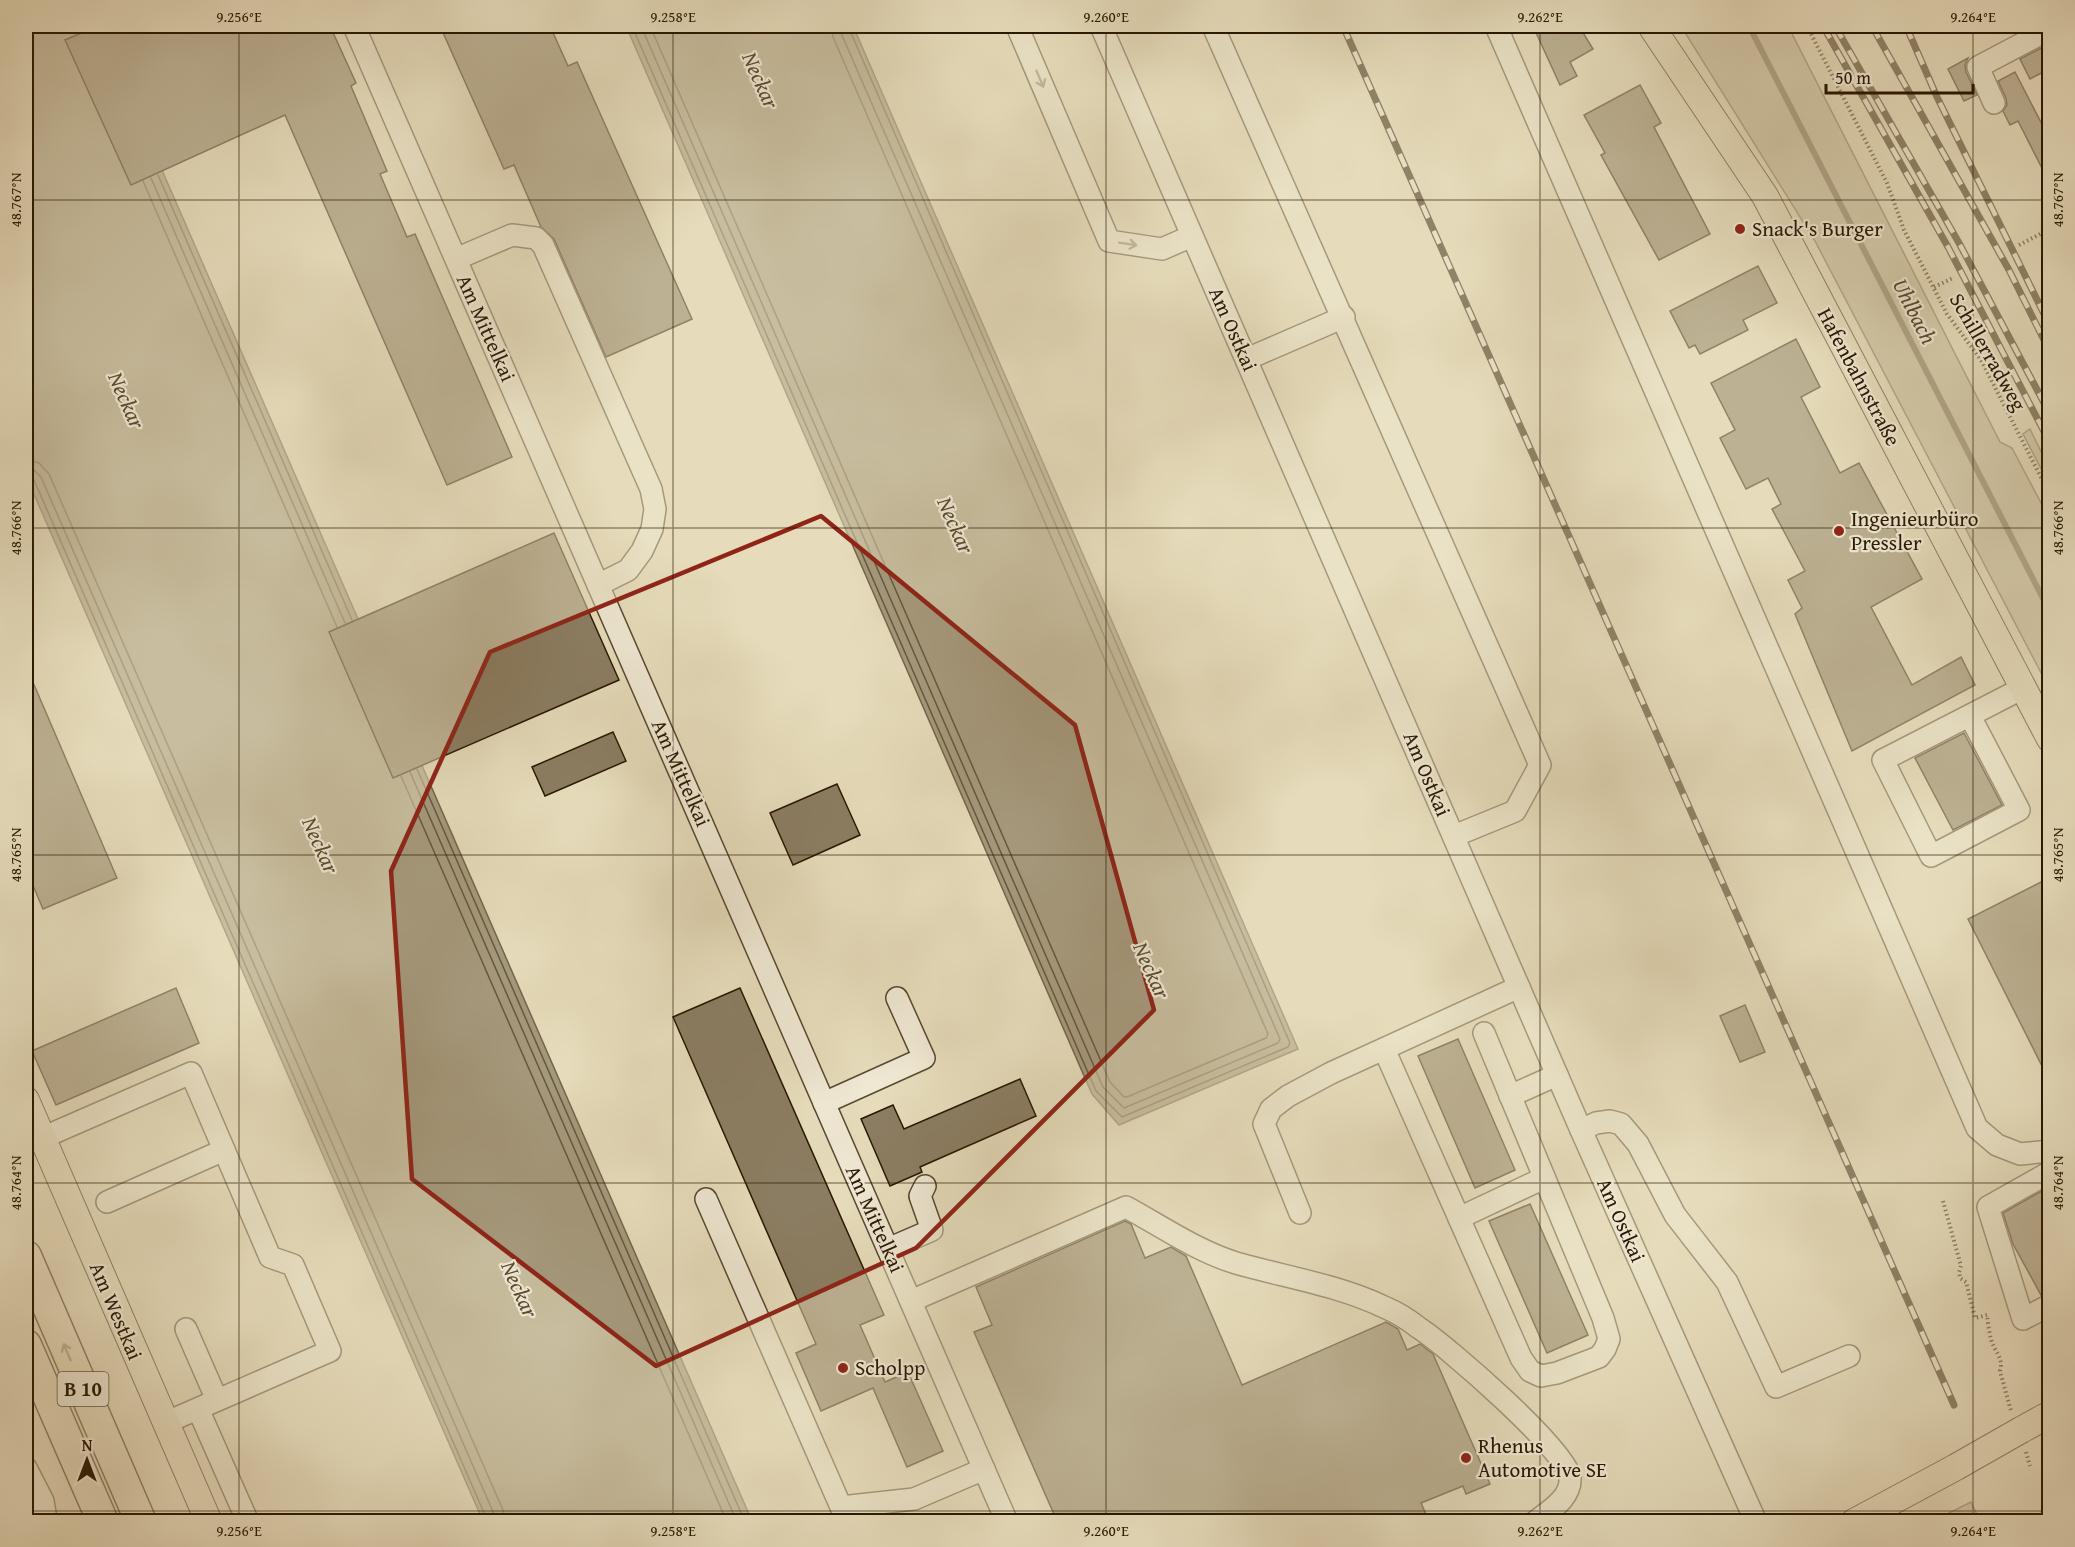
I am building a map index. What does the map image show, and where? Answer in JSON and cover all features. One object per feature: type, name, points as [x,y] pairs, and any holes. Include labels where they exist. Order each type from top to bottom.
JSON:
[{"type":"highway","name":"B 10","points":[[26,1256],[141,1521]]},
{"type":"highway","name":"B 10","points":[[26,1345],[103,1521]]},
{"type":"main road","name":"Hafenbahnstraße","points":[[1651,26],[1765,196],[2049,739]]},
{"type":"main road","name":"Am Westkai","points":[[26,1100],[208,1521]]},
{"type":"main road","points":[[1854,1521],[2049,1414]]},
{"type":"street","name":"Am Mittelkai","points":[[354,26],[1007,1521]]},
{"type":"street","points":[[1017,26],[1109,241],[1162,249],[1192,236]]},
{"type":"street","name":"Am Ostkai","points":[[1101,26],[1581,1130],[1756,1521]]},
{"type":"street","points":[[1214,26],[1540,765],[1515,811],[1454,836]]},
{"type":"street","points":[[1496,26],[1977,1128],[1997,1145],[2020,1154],[2049,1151]]},
{"type":"street","points":[[1994,104],[1978,67],[2049,29]]},
{"type":"street","points":[[456,260],[512,235],[536,238],[543,245],[550,256],[647,478],[655,509],[649,536],[642,551],[628,570],[598,585]]},
{"type":"street","points":[[1247,359],[1344,317]]},
{"type":"street","points":[[1970,716],[2019,810],[1931,856],[1883,760],[2023,688]]},
{"type":"street","points":[[1300,1214],[1264,1124],[1270,1109],[1331,1072],[1519,987]]},
{"type":"street","points":[[824,1103],[924,1058],[897,998]]},
{"type":"street","points":[[1384,1049],[1521,1358],[1530,1371],[1541,1376],[1557,1373],[1599,1357],[1609,1339],[1603,1318],[1484,1033]]},
{"type":"street","points":[[42,1138],[191,1072],[270,1257],[293,1265],[330,1350],[165,1423]]},
{"type":"street","points":[[1510,1096],[1557,1075]]},
{"type":"street","points":[[1581,1130],[1596,1123],[1610,1121],[1621,1124],[1638,1144],[1675,1215],[1727,1282],[1776,1387],[1849,1356]]},
{"type":"street","points":[[107,1202],[224,1150]]},
{"type":"street","points":[[2049,1172],[1988,1207],[2023,1319],[2049,1305]]},
{"type":"street","points":[[1459,1218],[1545,1178]]},
{"type":"street","points":[[888,1249],[932,1230],[920,1196],[925,1186]]},
{"type":"street","points":[[706,1199],[841,1507],[914,1499],[984,1468]]},
{"type":"street","points":[[911,1301],[1126,1207],[1205,1250],[1233,1262],[1344,1292],[1384,1307],[1419,1328],[1476,1374],[1549,1445],[1567,1467],[1570,1478],[1568,1490],[1557,1506],[1535,1521]]},
{"type":"street","points":[[186,1329],[207,1404],[248,1521]]},
{"type":"street","points":[[26,1468],[43,1501],[45,1513],[39,1521]]},
{"type":"path","name":"Schillerradweg","points":[[1807,26],[1887,183],[1904,230],[1947,314],[1981,360],[2049,495]]},
{"type":"path","points":[[2019,245],[2049,229]]},
{"type":"path","points":[[1934,287],[1953,278]]},
{"type":"path","points":[[1943,1201],[1961,1266],[1960,1278],[1966,1282],[1975,1318],[1987,1315],[1991,1341],[1999,1355],[2002,1366],[2000,1371],[2030,1466]]},
{"type":"highlighted area","points":[[821,516],[1075,725],[1154,1010],[916,1248],[656,1366],[412,1179],[391,871],[490,652]]},
{"type":"shaded area","points":[[1681,26],[1788,26],[2000,442],[2012,448],[2049,518],[2049,688],[1815,241]]},
{"type":"shaded area","points":[[2030,429],[2049,468],[2049,484],[2023,434]]},
{"type":"shaded area","points":[[1971,1502],[1980,1521],[1933,1521]]},
{"type":"water","name":"Neckar","points":[[26,26],[99,26],[752,1521],[483,1521],[26,476]]},
{"type":"water","name":"Neckar","points":[[626,26],[853,26],[1298,1049],[1119,1125],[1092,1094]]},
{"type":"building","points":[[98,26],[330,26],[356,83],[351,86],[387,171],[380,174],[407,237],[415,234],[512,457],[447,485],[285,115],[131,185],[65,40]]},
{"type":"building","points":[[440,26],[550,26],[568,66],[577,62],[692,319],[606,357],[554,239],[541,227],[514,165],[504,169]]},
{"type":"building","points":[[1533,26],[1579,26],[1593,49],[1570,62],[1577,76],[1560,85]]},
{"type":"building","points":[[2049,44],[2049,69],[2030,79],[2020,59]]},
{"type":"building","points":[[1968,58],[1965,65],[1966,72],[1977,95],[1964,101],[1948,69]]},
{"type":"building","points":[[2015,72],[2049,138],[2049,182],[2018,121],[2010,125],[2003,111],[2007,105],[2006,98],[1998,81]]},
{"type":"building","points":[[1640,85],[1661,123],[1654,127],[1710,234],[1659,260],[1601,155],[1605,153],[1584,115]]},
{"type":"building","points":[[1758,266],[1777,303],[1743,320],[1748,330],[1700,354],[1695,345],[1689,348],[1670,311]]},
{"type":"building","points":[[1796,339],[1820,387],[1801,397],[1840,473],[1859,463],[1922,579],[1871,607],[1912,685],[1961,657],[1975,685],[1852,751],[1795,614],[1802,608],[1788,580],[1805,571],[1772,509],[1781,504],[1768,478],[1746,489],[1720,438],[1735,430],[1711,383]]},
{"type":"building","points":[[554,533],[619,680],[393,778],[329,632]]},
{"type":"building","points":[[26,666],[117,878],[43,909],[26,869]]},
{"type":"building","points":[[613,732],[626,761],[545,796],[532,767]]},
{"type":"building","points":[[1964,733],[2002,805],[1953,830],[1915,758]]},
{"type":"building","points":[[837,784],[860,835],[793,865],[770,813]]},
{"type":"building","points":[[2049,878],[2049,1080],[1968,919]]},
{"type":"building","points":[[176,988],[199,1043],[56,1105],[32,1051]]},
{"type":"building","points":[[740,988],[884,1315],[860,1325],[885,1382],[908,1372],[943,1451],[907,1467],[873,1388],[821,1411],[796,1353],[816,1344],[673,1017]]},
{"type":"building","points":[[1745,1005],[1765,1052],[1740,1062],[1720,1016]]},
{"type":"building","points":[[1458,1039],[1515,1170],[1475,1188],[1418,1056]]},
{"type":"building","points":[[1020,1079],[1036,1116],[920,1167],[922,1172],[890,1186],[861,1119],[893,1105],[904,1129]]},
{"type":"building","points":[[2049,1187],[2049,1292],[2041,1295],[2013,1244],[2003,1213]]},
{"type":"building","points":[[1530,1204],[1588,1335],[1547,1353],[1489,1221]]},
{"type":"building","points":[[1125,1221],[1131,1224],[1145,1258],[1171,1247],[1186,1256],[1242,1385],[1386,1322],[1398,1329],[1407,1350],[1420,1344],[1433,1354],[1490,1484],[1466,1494],[1463,1486],[1421,1503],[1429,1521],[1057,1521],[974,1332],[992,1325],[976,1287]]},
{"type":"waterway","name":"Uhlbach","points":[[1749,26],[2050,612]]},
{"type":"railway","points":[[1343,26],[1954,1405]]},
{"type":"railway","points":[[1823,26],[1948,247],[2050,443]]},
{"type":"railway","points":[[1835,26],[1959,243],[2050,414]]},
{"type":"railway","points":[[1872,26],[2009,270],[2050,352]]},
{"type":"railway","points":[[1906,26],[1937,97],[2050,326]]},
{"type":"place","name":"Snack's Burger","points":[[1740,229]]},
{"type":"place","name":"Ingenieurbüro Pressler","points":[[1839,531]]},
{"type":"place","name":"Scholpp","points":[[843,1368]]},
{"type":"place","name":"Rhenus Automotive SE","points":[[1466,1458]]}]
